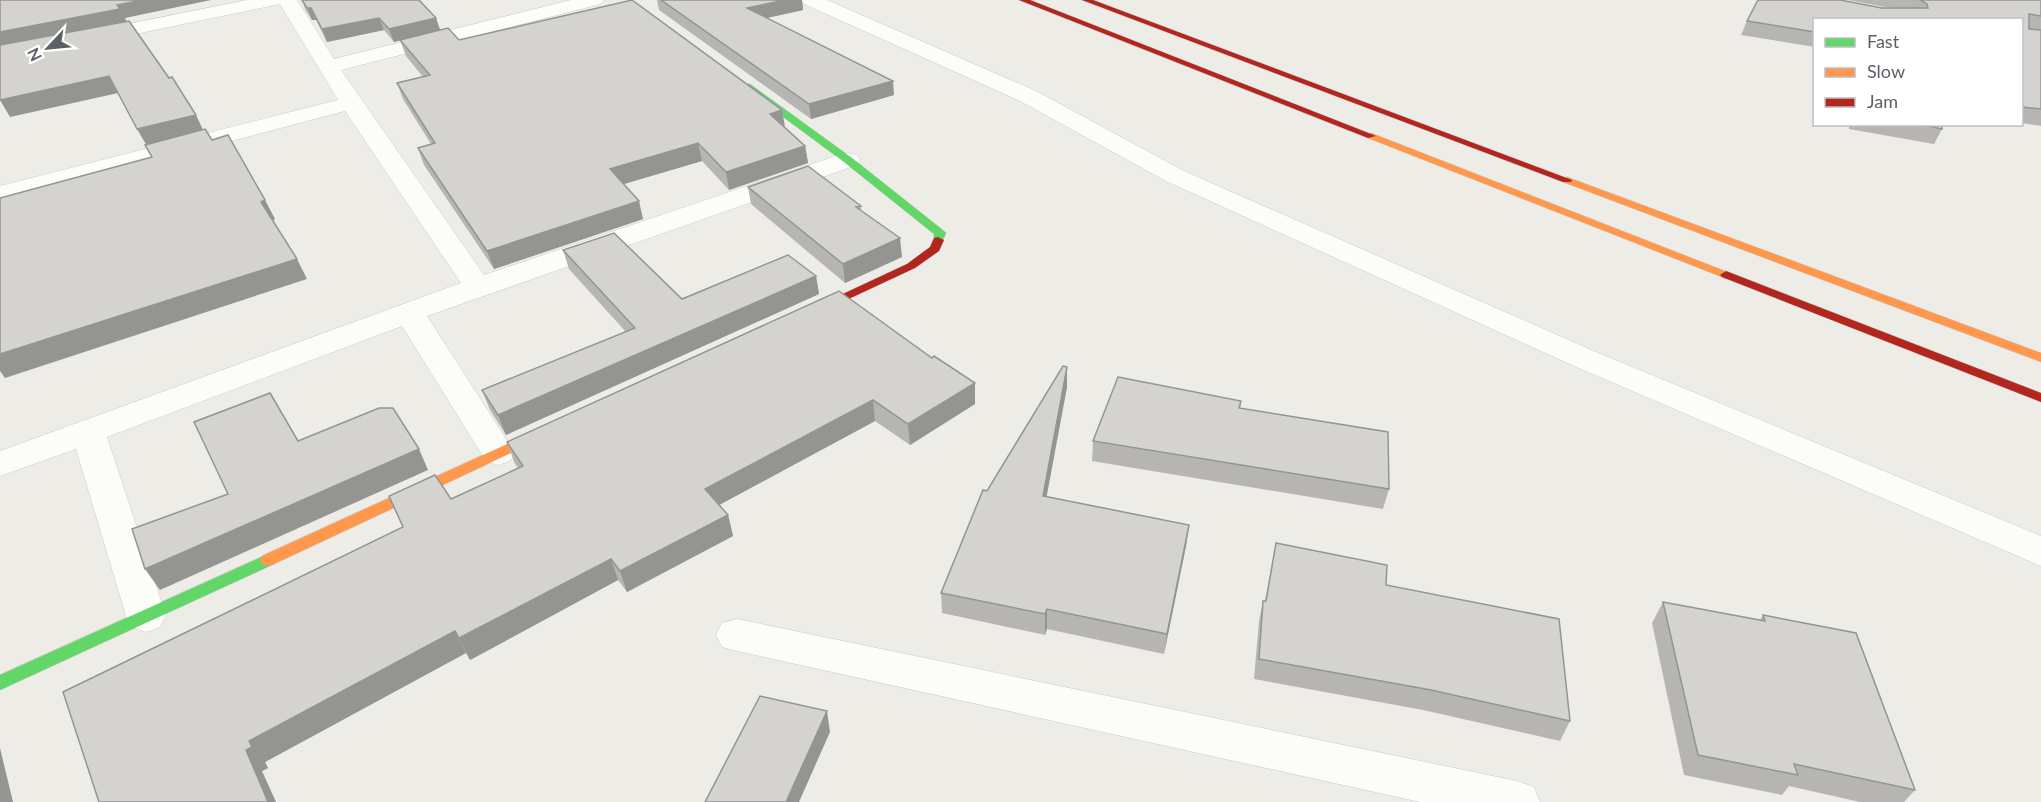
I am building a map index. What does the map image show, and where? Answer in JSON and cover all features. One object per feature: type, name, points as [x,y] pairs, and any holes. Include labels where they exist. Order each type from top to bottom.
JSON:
[{"type":"main road","points":[[1023,0],[2041,398]]},
{"type":"main road","points":[[1086,0],[2041,358]]},
{"type":"main road","points":[[734,77],[848,160],[940,233],[935,249],[911,266],[791,320]]},
{"type":"main road","points":[[0,683],[563,423]]},
{"type":"street","points":[[0,56],[275,0]]},
{"type":"street","points":[[287,0],[351,103],[478,287]]},
{"type":"street","points":[[328,67],[594,0]]},
{"type":"street","points":[[811,0],[1028,96],[1185,181],[1585,359],[2041,552]]},
{"type":"street","points":[[0,194],[351,103]]},
{"type":"street","points":[[0,464],[478,287],[848,160]]},
{"type":"street","points":[[409,312],[498,453]]},
{"type":"street","points":[[88,432],[146,616]]},
{"type":"street","points":[[737,636],[1517,802]]},
{"type":"building","points":[[0,0],[142,0],[117,5],[120,9],[0,32]]},
{"type":"building","points":[[302,0],[419,0],[436,18],[389,29],[379,18],[322,29],[311,8],[307,8]]},
{"type":"building","points":[[632,0],[782,110],[770,114],[805,146],[726,172],[698,143],[610,169],[639,201],[487,251],[418,148],[435,143],[397,83],[430,75],[400,40],[448,28],[459,40]]},
{"type":"building","points":[[661,0],[785,0],[747,8],[893,81],[809,104]]},
{"type":"building","points":[[1758,0],[1840,0],[1882,8],[1928,8],[1927,4],[1920,0],[2041,0],[2041,16],[2029,14],[2029,29],[2041,30],[2041,109],[2023,107],[2023,18],[1813,18],[1813,32],[1747,21]]},
{"type":"building","points":[[129,21],[169,78],[172,77],[196,115],[137,129],[109,76],[0,100],[0,45]]},
{"type":"building","points":[[205,129],[212,140],[228,135],[265,200],[261,202],[297,259],[0,354],[0,198],[152,157],[145,145]]},
{"type":"building","points":[[808,166],[861,206],[856,207],[900,238],[843,264],[748,187]]},
{"type":"building","points":[[614,233],[682,299],[788,255],[816,276],[498,415],[482,390],[635,328],[563,250]]},
{"type":"building","points":[[839,291],[932,358],[934,356],[975,383],[908,424],[873,400],[705,489],[728,515],[620,571],[611,559],[459,638],[455,631],[249,741],[252,747],[246,750],[268,802],[99,802],[63,692],[403,527],[389,496],[435,475],[451,499],[523,466],[507,442]]},
{"type":"building","points":[[1063,366],[1067,367],[1043,496],[1189,525],[1167,634],[1047,609],[1045,614],[941,593],[983,490],[987,491]]},
{"type":"building","points":[[1118,377],[1241,401],[1239,408],[1388,432],[1389,489],[1093,441]]},
{"type":"building","points":[[270,393],[298,441],[379,408],[393,408],[419,449],[145,569],[132,529],[228,494],[194,422]]},
{"type":"building","points":[[1276,543],[1387,565],[1386,585],[1559,619],[1570,721],[1431,690],[1259,659],[1263,601],[1266,601]]},
{"type":"building","points":[[1663,602],[1765,621],[1763,615],[1856,633],[1915,790],[1794,764],[1798,775],[1698,755]]},
{"type":"building","points":[[760,696],[827,711],[786,802],[705,802]]},
{"type":"traffic: fast","points":[[747,86],[848,160],[940,233],[938,240]]},
{"type":"traffic: fast","points":[[0,683],[268,560]]},
{"type":"traffic: slow","points":[[1371,136],[1726,275]]},
{"type":"traffic: slow","points":[[1567,180],[2041,358]]},
{"type":"traffic: slow","points":[[268,560],[551,429]]},
{"type":"traffic: jam","points":[[1023,0],[1371,136]]},
{"type":"traffic: jam","points":[[1086,0],[1567,180]]},
{"type":"traffic: jam","points":[[806,314],[911,266],[935,249],[938,240]]},
{"type":"traffic: jam","points":[[1726,275],[2041,398]]}]
